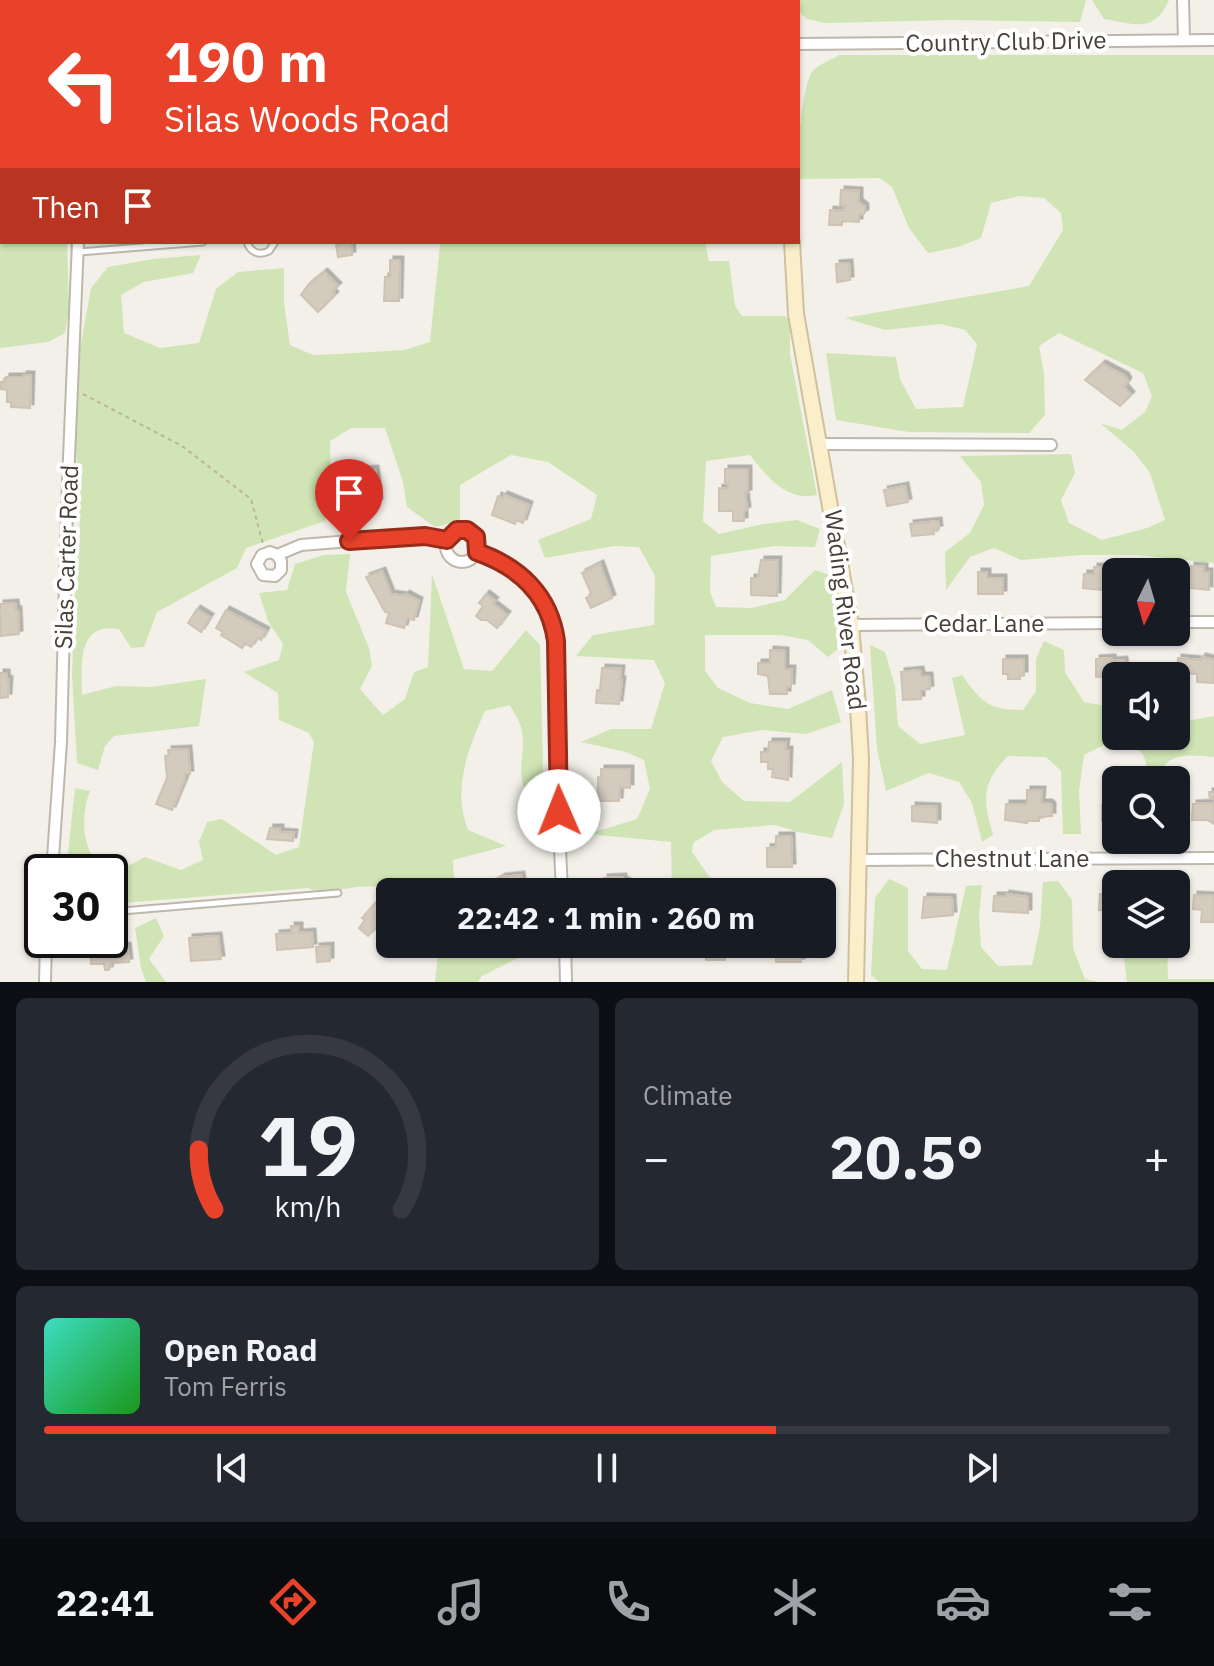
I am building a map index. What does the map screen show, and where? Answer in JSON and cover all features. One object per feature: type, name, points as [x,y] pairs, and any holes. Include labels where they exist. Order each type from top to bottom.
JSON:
[{"type":"main road","name":"Wading River Road","points":[[792,244],[796,314],[851,625],[861,759],[856,982]]},
{"type":"street","points":[[1183,0],[1184,40]]},
{"type":"street","name":"Country Club Drive","points":[[800,44],[1214,40]]},
{"type":"street","name":"Silas Carter Road","points":[[53,854],[60,767],[79,247]]},
{"type":"street","points":[[821,444],[1051,445]]},
{"type":"street","points":[[457,530],[467,530],[476,537],[477,552],[466,562],[455,560],[448,553],[447,540],[457,530]]},
{"type":"street","points":[[271,554],[301,545],[412,536],[447,540]]},
{"type":"street","points":[[477,552],[492,557],[524,577],[541,598],[553,621],[557,668],[562,878]]},
{"type":"street","points":[[1190,622],[1214,622]]},
{"type":"street","name":"Cedar Lane","points":[[851,625],[1102,623]]},
{"type":"street","name":"Chestnut Lane","points":[[858,860],[1214,858]]},
{"type":"street","points":[[45,982],[46,958]]},
{"type":"street","points":[[565,958],[566,982]]},
{"type":"lane","points":[[79,247],[153,244]]},
{"type":"lane","points":[[248,244],[252,251],[260,254],[269,251],[274,244]]},
{"type":"lane","points":[[128,910],[338,893]]},
{"type":"path","points":[[73,389],[182,446],[251,499],[271,554]]},
{"type":"green space","points":[[800,0],[1086,0],[1080,22],[951,20],[825,23],[807,19],[800,13]]},
{"type":"green space","points":[[1092,0],[1169,0],[1157,18],[1134,24],[1104,19]]},
{"type":"green space","points":[[839,55],[1214,55],[1214,563],[1190,560],[1190,558],[1138,555],[1081,555],[1021,560],[994,548],[970,557],[946,590],[945,552],[970,533],[984,505],[981,482],[960,456],[1071,454],[1075,473],[1061,500],[1069,523],[1102,540],[1165,520],[1150,473],[1134,452],[1100,423],[1122,430],[1145,412],[1152,396],[1143,373],[1059,333],[1039,346],[1044,374],[1045,415],[1029,433],[909,432],[836,420],[826,353],[896,357],[900,379],[916,409],[963,407],[977,344],[965,330],[941,324],[885,330],[845,318],[1029,286],[1063,230],[1061,213],[1044,198],[1019,196],[991,203],[981,238],[928,253],[909,228],[892,187],[880,178],[800,179],[800,124],[808,80],[814,69]]},
{"type":"green space","points":[[0,244],[67,244],[69,309],[65,333],[48,342],[0,348]]},
{"type":"green space","points":[[439,244],[705,244],[709,261],[729,261],[735,306],[742,316],[785,316],[790,320],[790,354],[817,495],[796,495],[786,491],[750,455],[706,461],[703,521],[719,534],[797,520],[820,529],[815,547],[774,546],[711,556],[710,592],[716,607],[752,608],[785,600],[815,570],[832,576],[838,649],[828,657],[808,640],[781,635],[705,635],[705,671],[718,688],[750,703],[788,709],[832,690],[841,722],[806,734],[762,730],[723,737],[711,761],[722,782],[744,801],[790,802],[842,762],[844,804],[832,838],[775,825],[714,830],[693,843],[692,852],[710,878],[672,878],[671,842],[588,834],[637,819],[650,789],[644,760],[626,752],[581,742],[611,729],[651,729],[665,683],[654,660],[576,656],[593,635],[654,625],[655,576],[639,547],[614,546],[545,558],[538,540],[591,519],[597,495],[548,462],[511,455],[460,485],[460,521],[435,527],[407,507],[403,482],[385,428],[351,428],[330,441],[331,510],[325,521],[246,548],[237,568],[157,612],[144,647],[131,648],[119,629],[95,632],[88,639],[82,660],[82,695],[116,686],[151,687],[206,679],[199,726],[114,736],[105,746],[98,770],[77,763],[72,675],[80,534],[73,389],[91,288],[108,267],[201,255],[193,273],[144,282],[121,295],[124,333],[160,348],[199,343],[216,289],[238,272],[284,268],[284,303],[290,345],[313,355],[404,350],[430,342]]},
{"type":"green space","points":[[350,554],[346,592],[369,648],[372,666],[360,689],[383,715],[405,699],[414,672],[428,667],[432,574],[464,669],[492,671],[526,630],[540,645],[544,807],[532,799],[522,781],[523,739],[521,727],[510,705],[485,711],[468,755],[462,784],[463,815],[468,830],[506,846],[453,860],[454,878],[376,878],[376,886],[322,893],[308,888],[128,903],[128,866],[145,857],[181,870],[203,860],[199,842],[207,822],[222,819],[276,855],[299,847],[314,742],[309,733],[279,720],[278,693],[244,672],[279,660],[283,644],[268,621],[259,593],[287,590],[295,564],[324,555]]},
{"type":"green space","points":[[1044,641],[1064,650],[1065,672],[1084,702],[1102,705],[1102,746],[1084,755],[1079,791],[1081,834],[1063,834],[1061,771],[1046,757],[1008,756],[999,766],[989,784],[986,802],[993,835],[982,842],[972,803],[959,782],[929,773],[886,791],[877,749],[870,645],[885,652],[895,686],[898,726],[920,744],[965,735],[952,678],[962,675],[987,703],[1023,710],[1036,691],[1036,659]]},
{"type":"green space","points":[[1214,716],[1214,757],[1180,756],[1164,766],[1146,766],[1138,750],[1190,750],[1190,720]]},
{"type":"green space","points":[[75,788],[90,791],[84,817],[85,836],[91,854],[68,854]]},
{"type":"green space","points":[[889,879],[908,888],[908,951],[922,969],[947,970],[966,886],[982,885],[979,915],[981,947],[998,966],[1032,965],[1040,927],[1043,882],[1058,881],[1072,900],[1073,948],[1085,979],[1099,982],[879,982],[871,975],[875,898]]},
{"type":"green space","points":[[156,918],[164,936],[149,959],[166,982],[146,982],[135,928]]},
{"type":"green space","points":[[438,958],[518,958],[482,976],[478,982],[435,982]]},
{"type":"green space","points":[[1124,958],[1167,958],[1168,979],[1214,979],[1214,982],[1127,982]]},
{"type":"building","points":[[841,190],[859,191],[859,202],[865,207],[865,213],[859,215],[859,222],[842,221],[842,225],[829,225],[830,210],[844,211],[845,206],[840,206]]},
{"type":"building","points":[[336,244],[351,244],[352,255],[338,257]]},
{"type":"building","points":[[390,260],[400,260],[399,301],[384,301],[385,277],[390,277]]},
{"type":"building","points":[[849,263],[850,280],[837,282],[836,264]]},
{"type":"building","points":[[324,272],[338,286],[332,292],[335,295],[318,312],[301,295]]},
{"type":"building","points":[[1102,364],[1125,376],[1128,381],[1124,387],[1131,395],[1120,406],[1085,380]]},
{"type":"building","points":[[31,375],[30,408],[11,407],[11,402],[7,402],[7,390],[0,389],[1,382],[5,382],[6,377]]},
{"type":"building","points":[[375,469],[379,502],[364,502],[363,490],[345,492],[344,472]]},
{"type":"building","points":[[725,469],[748,469],[744,521],[733,521],[733,511],[719,511],[719,488],[728,489]]},
{"type":"building","points":[[905,486],[908,502],[887,506],[884,490]]},
{"type":"building","points":[[504,495],[529,505],[523,523],[516,520],[515,524],[492,515],[498,496],[503,498]]},
{"type":"building","points":[[938,521],[939,529],[933,530],[934,534],[912,536],[910,524]]},
{"type":"building","points":[[761,560],[778,560],[777,596],[751,595],[751,578],[758,578]]},
{"type":"building","points":[[600,564],[612,598],[591,608],[586,598],[592,595],[582,573]]},
{"type":"building","points":[[1191,566],[1204,567],[1204,572],[1209,572],[1209,590],[1190,588]]},
{"type":"building","points":[[1094,567],[1102,567],[1101,590],[1083,588],[1084,574],[1094,574]]},
{"type":"building","points":[[382,571],[391,594],[406,594],[419,601],[414,620],[407,618],[404,628],[386,623],[389,613],[385,612],[366,577]]},
{"type":"building","points":[[978,572],[987,572],[987,578],[1003,578],[1003,594],[978,594]]},
{"type":"building","points":[[486,594],[507,615],[497,628],[476,616],[483,606],[479,603]]},
{"type":"building","points":[[15,603],[19,634],[1,636],[0,604]]},
{"type":"building","points":[[197,609],[210,617],[201,632],[188,623]]},
{"type":"building","points":[[226,610],[266,631],[261,640],[258,637],[251,647],[245,643],[242,648],[221,635],[223,632],[216,628]]},
{"type":"building","points":[[770,650],[785,651],[785,669],[792,669],[791,687],[787,687],[787,694],[770,694],[768,676],[758,674],[758,663],[770,663]]},
{"type":"building","points":[[1202,657],[1214,660],[1214,683],[1197,682],[1197,674],[1190,674],[1190,662],[1178,662],[1178,658],[1201,660]]},
{"type":"building","points":[[1112,658],[1112,661],[1124,662],[1102,662],[1102,677],[1096,677],[1096,659]]},
{"type":"building","points":[[1003,659],[1024,659],[1024,675],[1020,675],[1020,679],[1008,679],[1008,674],[1003,674]]},
{"type":"building","points":[[602,668],[621,669],[619,704],[596,703]]},
{"type":"building","points":[[920,670],[921,676],[929,676],[930,689],[921,690],[921,699],[903,700],[901,672]]},
{"type":"building","points":[[0,673],[6,673],[9,680],[8,697],[0,698]]},
{"type":"building","points":[[769,742],[786,742],[785,750],[789,750],[788,780],[772,777],[773,769],[768,769],[768,762],[761,762],[761,752],[768,752]]},
{"type":"building","points":[[188,749],[190,774],[184,774],[185,779],[172,810],[156,804],[167,778],[165,756],[169,755],[168,750]]},
{"type":"building","points":[[601,769],[630,769],[630,788],[620,787],[619,801],[598,801]]},
{"type":"building","points":[[1027,790],[1042,790],[1041,803],[1052,806],[1052,816],[1039,817],[1039,821],[1027,823],[1005,820],[1006,804],[1027,804]]},
{"type":"building","points":[[1214,803],[1214,824],[1207,820],[1192,820],[1193,804]]},
{"type":"building","points":[[912,806],[937,807],[937,823],[912,821]]},
{"type":"building","points":[[270,828],[294,833],[293,841],[267,839]]},
{"type":"building","points":[[776,836],[791,836],[792,867],[767,867],[767,848],[776,847]]},
{"type":"building","points":[[1100,894],[1102,894],[1102,910],[1099,910]]},
{"type":"building","points":[[1194,895],[1214,896],[1214,922],[1201,922],[1202,910],[1193,909]]},
{"type":"building","points":[[994,896],[1028,897],[1028,913],[993,911]]},
{"type":"building","points":[[924,897],[952,898],[953,915],[922,918]]},
{"type":"building","points":[[376,902],[376,928],[368,936],[359,928],[365,920],[362,918]]},
{"type":"building","points":[[291,926],[299,926],[299,933],[312,932],[313,947],[277,950],[276,934],[292,933]]},
{"type":"building","points":[[218,936],[221,959],[191,961],[189,938]]},
{"type":"building","points":[[330,946],[330,961],[317,962],[316,947]]},
{"type":"building","points":[[128,954],[129,962],[111,963],[109,970],[105,970],[104,964],[91,964],[91,958],[128,958]]},
{"type":"building","points":[[776,958],[801,958],[801,962],[776,962]]},
{"type":"route","points":[[349,541],[412,536],[447,540],[457,530],[467,530],[476,537],[477,552],[507,565],[535,589],[553,621],[556,641],[559,811]]}]
